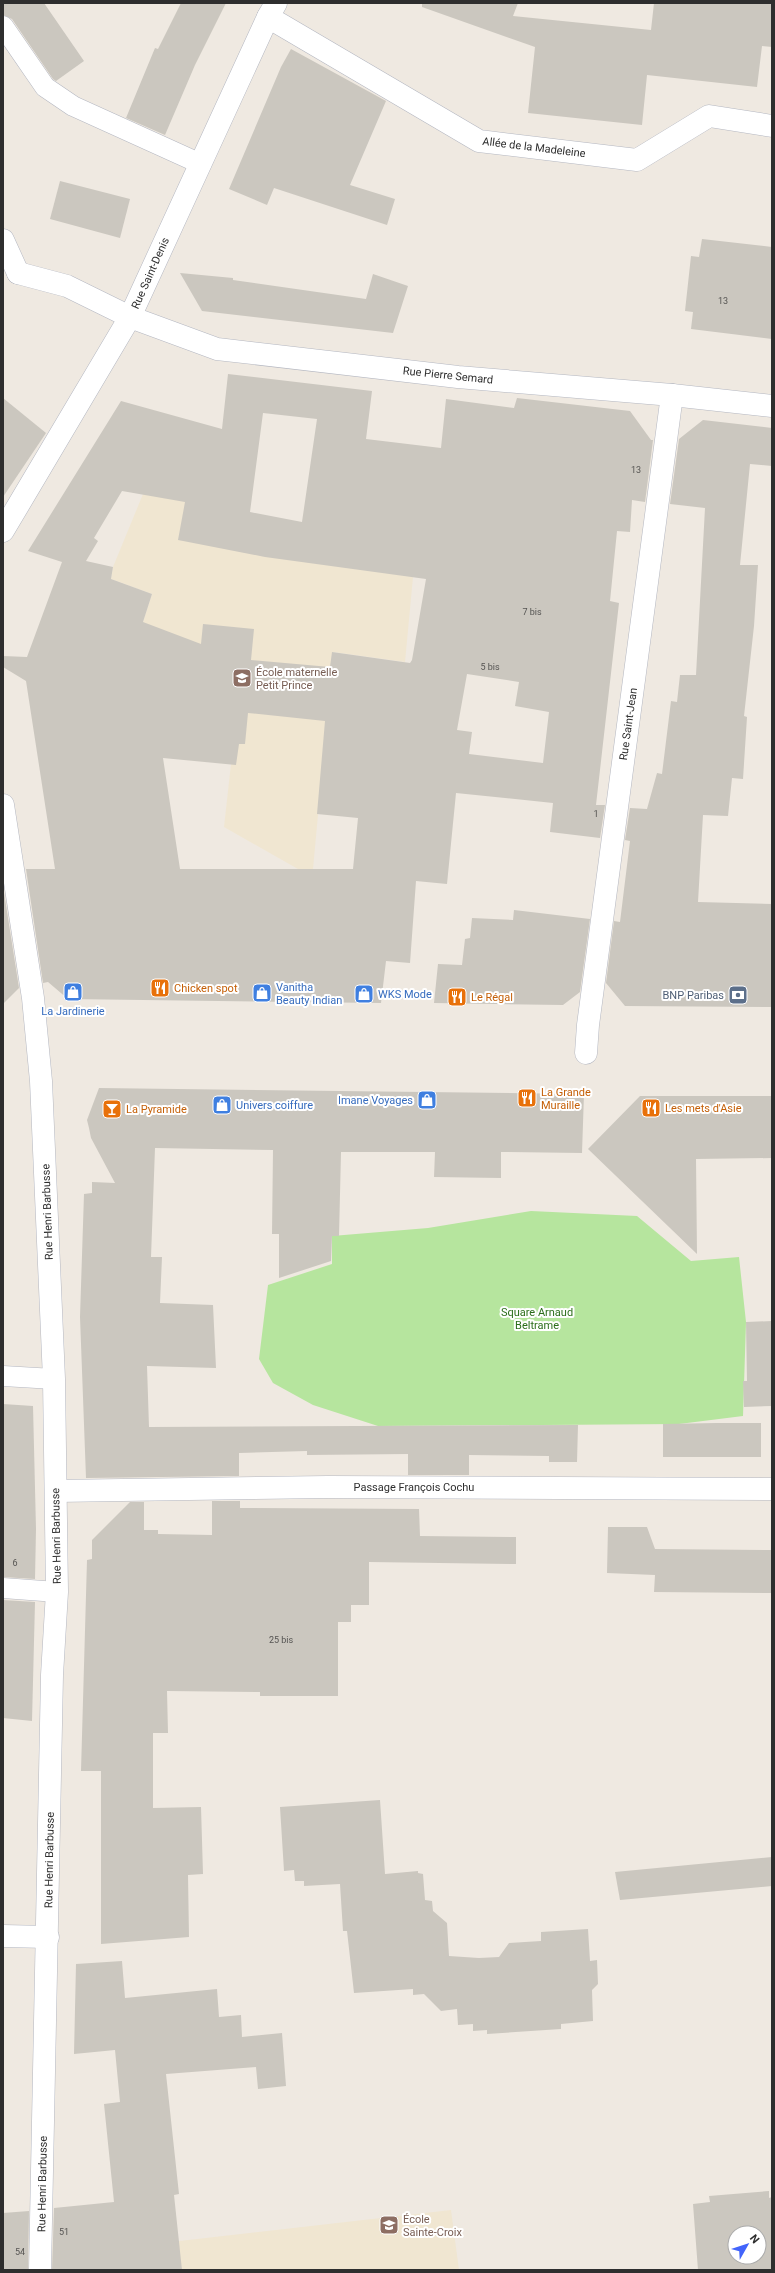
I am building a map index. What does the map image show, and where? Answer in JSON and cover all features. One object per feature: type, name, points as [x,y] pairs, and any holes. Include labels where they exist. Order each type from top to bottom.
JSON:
[{"type":"street","name":"Allée de la Madeleine","points":[[272,10],[479,141],[637,160],[709,116],[772,126]]},
{"type":"street","name":"Rue Saint-Denis","points":[[3,531],[130,316],[272,10]]},
{"type":"street","points":[[3,240],[10,275]]},
{"type":"street","name":"Rue Pierre Semard","points":[[10,275],[68,286],[130,316],[216,349],[458,377],[672,395],[772,406]]},
{"type":"street","name":"Rue Saint-Jean","points":[[586,1053],[588,1025],[672,395]]},
{"type":"street","name":"Rue Henri Barbusse","points":[[3,805],[33,998],[41,1081],[54,1379],[57,1592],[52,1675],[48,1937],[40,2270]]},
{"type":"street","name":"Passage François Cochu","points":[[56,1491],[328,1487],[772,1489]]},
{"type":"street","points":[[3,1936],[48,1937]]},
{"type":"lane","points":[[3,26],[45,87],[73,106],[201,164]]},
{"type":"lane","points":[[3,1376],[54,1379]]},
{"type":"lane","points":[[3,1588],[57,1592]]},
{"type":"shaded area","name":"École maternelle Petit Prince","points":[[143,494],[186,500],[413,577],[405,662],[333,652],[313,869],[298,869],[224,827],[231,764],[143,622],[152,594],[111,579],[113,567]]},
{"type":"shaded area","name":"École Sainte-Croix","points":[[451,2210],[459,2270],[71,2270],[118,2248]]},
{"type":"green space","name":"Square Arnaud Beltrame","points":[[531,1211],[637,1216],[691,1261],[739,1257],[746,1322],[743,1416],[679,1424],[378,1426],[313,1405],[273,1383],[259,1359],[268,1285],[332,1264],[332,1236],[428,1228]]},
{"type":"building","points":[[3,3],[44,3],[84,61],[56,81],[53,79],[12,19],[3,15]]},
{"type":"building","points":[[181,3],[226,3],[195,65],[165,135],[126,118],[155,48],[158,49]]},
{"type":"building","points":[[422,3],[518,3],[513,16],[651,30],[654,3],[772,3],[772,47],[762,46],[757,87],[647,75],[642,125],[528,113],[535,47],[422,7]]},
{"type":"building","points":[[291,49],[386,101],[350,185],[395,199],[387,225],[274,188],[267,205],[229,189],[281,67]]},
{"type":"building","points":[[60,181],[130,199],[120,238],[50,219]]},
{"type":"building","points":[[702,239],[772,247],[772,339],[691,329],[693,312],[685,311],[691,256],[699,257]]},
{"type":"building","points":[[180,273],[233,278],[233,280],[366,299],[373,274],[408,286],[393,333],[202,311]]},
{"type":"building","points":[[228,374],[372,391],[366,439],[441,448],[446,399],[514,408],[517,398],[630,411],[651,440],[653,440],[645,502],[632,500],[630,532],[617,531],[610,601],[619,603],[596,805],[605,805],[600,838],[550,832],[553,803],[456,793],[447,884],[416,881],[410,963],[386,961],[381,1003],[68,999],[48,982],[43,983],[26,869],[55,869],[26,681],[3,667],[3,656],[27,657],[62,562],[28,551],[121,401],[222,429]],"holes":[[[263,413],[317,419],[302,522],[250,512]],[[122,491],[185,502],[178,540],[265,557],[426,579],[412,660],[410,663],[332,652],[330,667],[251,660],[254,629],[203,624],[201,644],[143,622],[152,594],[111,579],[113,567],[86,561],[98,541],[94,538]],[[467,674],[519,682],[515,706],[549,712],[543,763],[469,754],[472,732],[457,730]],[[248,713],[325,721],[317,814],[358,818],[353,869],[180,869],[163,758],[236,765],[239,744],[245,744]]]},
{"type":"building","points":[[3,398],[46,433],[3,497]]},
{"type":"building","points":[[703,420],[772,428],[772,466],[750,464],[740,565],[758,565],[754,626],[744,716],[747,717],[743,779],[732,778],[728,816],[703,815],[698,902],[772,904],[772,1007],[625,1006],[606,983],[614,921],[620,922],[630,841],[625,840],[630,808],[647,809],[657,773],[662,774],[671,701],[677,702],[680,675],[696,675],[705,508],[670,504],[679,439]]},
{"type":"building","points":[[3,886],[19,988],[3,1004]]},
{"type":"building","points":[[514,910],[590,919],[580,992],[563,1005],[434,1003],[438,964],[462,965],[465,939],[470,938],[472,918],[513,920]]},
{"type":"building","points":[[99,1088],[584,1094],[582,1153],[501,1152],[501,1178],[434,1177],[435,1152],[341,1152],[339,1236],[332,1236],[331,1261],[279,1278],[279,1234],[272,1234],[273,1150],[155,1148],[151,1257],[162,1257],[160,1303],[213,1305],[216,1368],[147,1366],[149,1427],[578,1425],[577,1462],[549,1462],[549,1456],[469,1455],[469,1475],[408,1475],[408,1454],[307,1455],[307,1451],[239,1453],[239,1476],[86,1478],[80,1317],[84,1194],[92,1193],[92,1182],[115,1183],[91,1138],[87,1120]]},
{"type":"building","points":[[640,1096],[772,1096],[772,1158],[696,1159],[697,1254],[588,1149]]},
{"type":"building","points":[[772,1321],[772,1406],[744,1407],[743,1381],[747,1381],[746,1322]]},
{"type":"building","points":[[3,1404],[33,1406],[36,1529],[35,1579],[3,1577]]},
{"type":"building","points":[[761,1423],[761,1457],[663,1457],[663,1424]]},
{"type":"building","points":[[212,1501],[240,1501],[240,1508],[419,1509],[420,1536],[516,1537],[516,1564],[369,1562],[369,1605],[351,1605],[351,1622],[338,1622],[338,1696],[260,1696],[260,1692],[167,1691],[168,1733],[153,1733],[153,1808],[201,1807],[203,1874],[188,1875],[189,1937],[101,1944],[101,1771],[81,1771],[87,1560],[92,1559],[92,1540],[130,1502],[144,1502],[144,1530],[158,1530],[158,1534],[212,1535]]},
{"type":"building","points":[[608,1527],[647,1527],[655,1549],[772,1550],[772,1593],[654,1592],[655,1575],[607,1573]]},
{"type":"building","points":[[3,1600],[35,1602],[32,1721],[3,1718]]},
{"type":"building","points":[[380,1800],[385,1874],[418,1871],[418,1873],[423,1874],[425,1900],[432,1901],[433,1911],[447,1923],[449,1956],[479,1958],[499,1957],[509,1943],[541,1941],[541,1932],[588,1929],[590,1961],[597,1960],[598,1984],[592,1990],[593,2021],[561,2024],[561,2029],[487,2034],[487,2030],[473,2031],[473,2024],[458,2025],[457,2009],[441,2011],[424,1994],[413,1995],[413,1989],[354,1993],[347,1931],[343,1931],[340,1884],[304,1886],[304,1881],[295,1881],[294,1870],[284,1871],[280,1807]]},
{"type":"building","points":[[772,1857],[772,1886],[620,1900],[615,1872]]},
{"type":"building","points":[[122,1961],[125,1998],[217,1989],[219,2017],[241,2015],[242,2037],[282,2033],[286,2086],[258,2089],[256,2067],[166,2074],[179,2194],[174,2195],[182,2270],[52,2270],[54,2208],[114,2202],[104,2104],[120,2102],[115,2050],[74,2054],[76,1964]]},
{"type":"building","points":[[769,2191],[769,2198],[772,2197],[772,2270],[698,2270],[693,2204],[710,2202],[709,2196]]},
{"type":"building","points":[[29,2211],[28,2270],[3,2270],[3,2213]]},
{"type":"place","name":"École maternelle Petit Prince","points":[[242,678]]},
{"type":"place","name":"Chicken spot","points":[[160,988]]},
{"type":"place","name":"La Jardinerie","points":[[73,992]]},
{"type":"place","name":"Vanitha Beauty Indian","points":[[262,993]]},
{"type":"place","name":"WKS Mode","points":[[364,994]]},
{"type":"place","name":"BNP Paribas","points":[[738,995]]},
{"type":"place","name":"Le Régal","points":[[457,997]]},
{"type":"place","name":"La Grande Muraille","points":[[527,1098]]},
{"type":"place","name":"Imane Voyages","points":[[427,1100]]},
{"type":"place","name":"Univers coiffure","points":[[222,1105]]},
{"type":"place","name":"Les mets d'Asie","points":[[651,1108]]},
{"type":"place","name":"La Pyramide","points":[[112,1109]]},
{"type":"place","name":"École Sainte-Croix","points":[[389,2225]]}]
